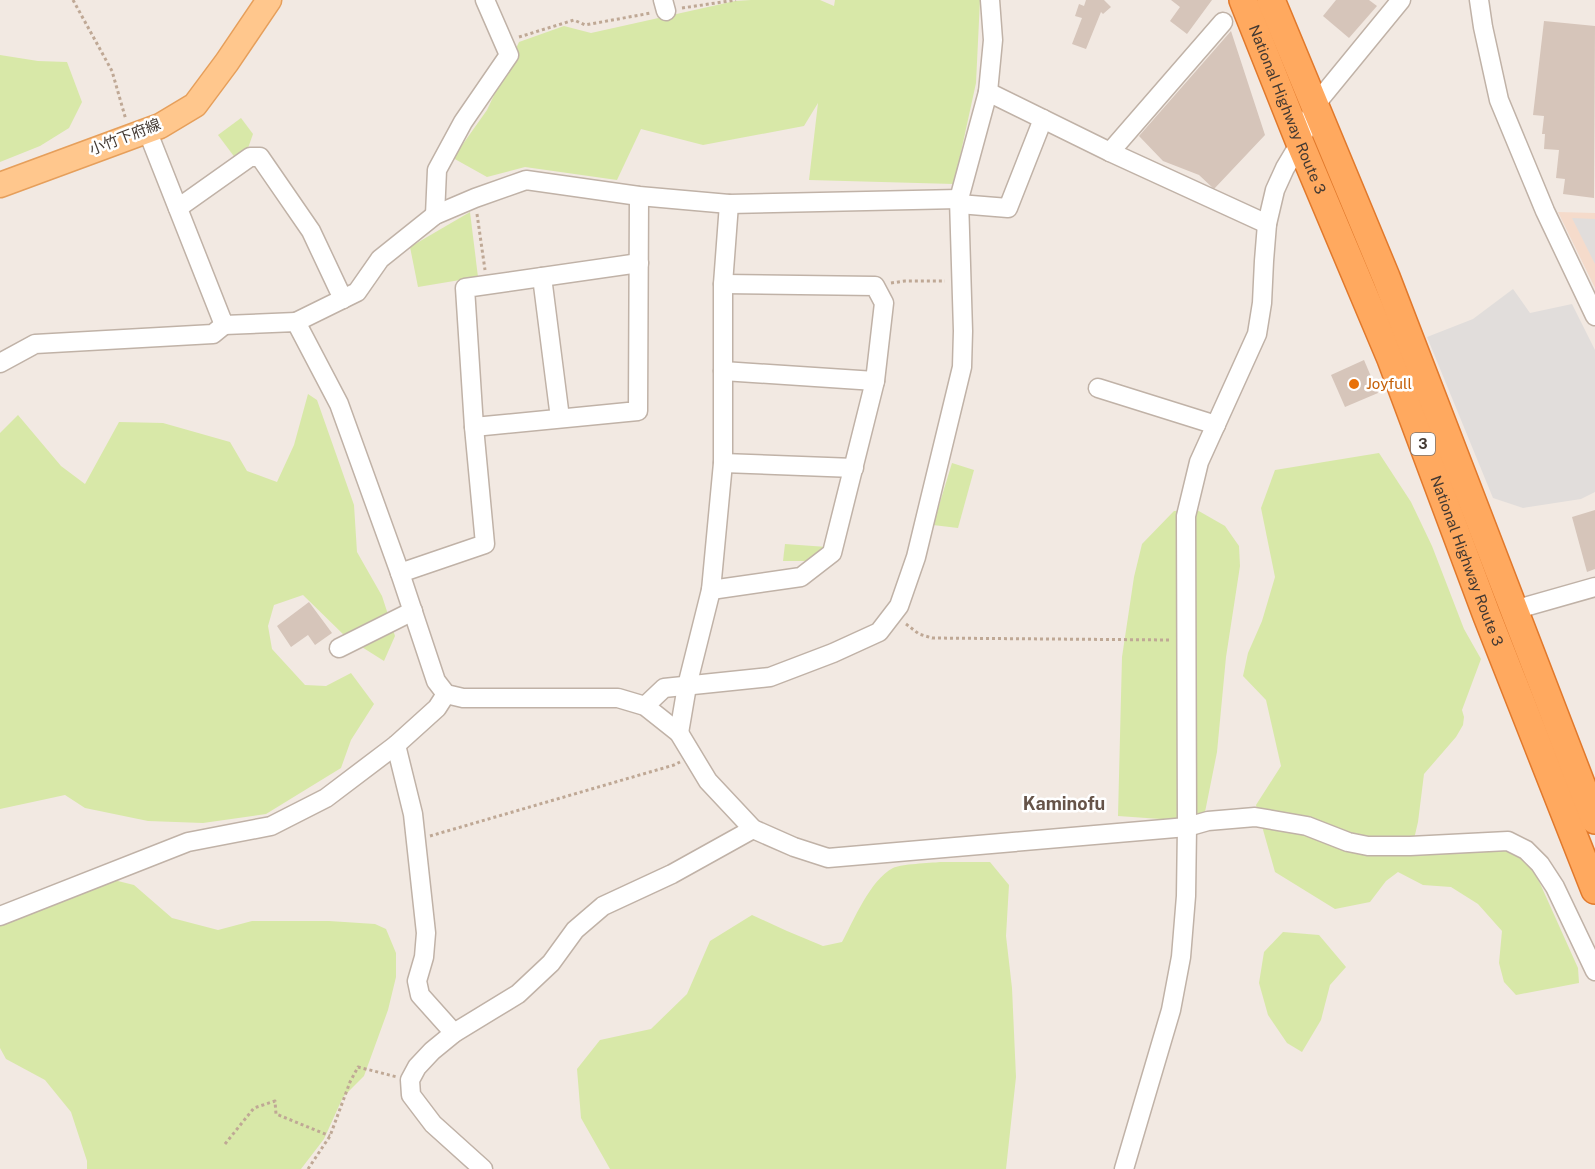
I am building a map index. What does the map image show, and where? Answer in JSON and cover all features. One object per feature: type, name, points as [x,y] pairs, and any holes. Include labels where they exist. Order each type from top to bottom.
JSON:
[{"type":"highway","name":"National Highway Route 3","points":[[1242,0],[1391,359],[1496,638],[1595,890]]},
{"type":"highway","name":"National Highway Route 3","points":[[1271,0],[1386,277],[1595,820]]},
{"type":"main road","name":"小竹下府線","points":[[0,185],[160,126],[195,105],[269,0]]},
{"type":"street","points":[[435,215],[437,170],[463,122],[509,56],[485,0]]},
{"type":"street","points":[[645,706],[664,688],[770,677],[833,653],[879,632],[899,606],[916,557],[962,367],[959,201],[988,92],[993,39],[990,0]]},
{"type":"street","points":[[1124,1169],[1171,1010],[1181,957],[1186,896],[1187,827],[1186,516],[1199,462],[1257,334],[1262,303],[1267,224],[1275,190],[1300,143],[1315,105],[1401,0]]},
{"type":"street","points":[[1479,0],[1499,100],[1550,220],[1595,316]]},
{"type":"street","points":[[1110,152],[1223,22]]},
{"type":"street","points":[[988,92],[1110,152],[1267,224]]},
{"type":"street","points":[[0,363],[35,344],[213,334],[224,325],[296,322],[357,292],[380,259],[435,215],[526,180],[639,196],[729,204],[959,201],[1008,208],[1044,119]]},
{"type":"street","points":[[139,133],[178,208],[224,325]]},
{"type":"street","points":[[178,208],[250,157],[260,157],[311,231],[343,299]]},
{"type":"street","points":[[474,427],[638,411],[639,196]]},
{"type":"street","points":[[679,733],[687,686],[711,590],[723,463],[723,284],[729,204]]},
{"type":"street","points":[[400,573],[486,544],[474,427],[465,288],[639,263]]},
{"type":"street","points":[[543,277],[560,418]]},
{"type":"street","points":[[711,590],[801,577],[832,554],[875,381],[884,303],[875,286],[723,284]]},
{"type":"street","points":[[296,322],[339,404],[436,681],[446,694],[463,698],[618,698],[645,706],[679,733],[708,781],[753,829],[828,858],[1187,827],[1208,821],[1255,817],[1307,826],[1348,842],[1368,846],[1508,841],[1526,850],[1540,864],[1555,887],[1595,971]]},
{"type":"street","points":[[723,371],[875,381]]},
{"type":"street","points":[[1098,387],[1215,425]]},
{"type":"street","points":[[723,463],[854,468]]},
{"type":"street","points":[[1514,610],[1595,587]]},
{"type":"street","points":[[339,648],[413,611]]},
{"type":"street","points":[[0,916],[188,842],[271,826],[326,798],[396,745],[437,708],[446,694]]},
{"type":"street","points":[[396,745],[413,814],[426,933],[424,957],[417,981],[420,995],[454,1033]]},
{"type":"street","points":[[483,1169],[433,1124],[411,1095],[410,1080],[417,1067],[454,1033],[518,994],[550,963],[574,930],[603,906],[672,874],[753,829]]},
{"type":"path","points":[[73,0],[112,71],[139,133]]},
{"type":"path","points":[[509,56],[518,37],[574,20],[585,25],[664,5],[736,0]]},
{"type":"path","points":[[475,198],[487,284]]},
{"type":"path","points":[[875,286],[904,281],[962,282]]},
{"type":"path","points":[[892,615],[919,634],[932,638],[1186,640]]},
{"type":"path","points":[[416,840],[674,765],[692,755]]},
{"type":"path","points":[[308,1169],[330,1136],[358,1067],[410,1080]]},
{"type":"path","points":[[225,1144],[254,1108],[275,1101],[276,1114],[330,1136]]},
{"type":"shaded area","points":[[1558,212],[1595,213],[1595,288]]},
{"type":"shaded area","points":[[1572,218],[1595,219],[1595,264]]},
{"type":"shaded area","points":[[1513,289],[1530,313],[1572,304],[1595,350],[1595,492],[1581,499],[1523,508],[1493,498],[1427,337],[1473,319]]},
{"type":"green space","points":[[820,0],[834,6],[835,0],[980,0],[976,83],[954,184],[809,180],[818,103],[804,126],[703,145],[641,129],[617,180],[525,167],[487,177],[453,158],[487,110],[519,42],[564,26],[591,33],[735,1]]},
{"type":"green space","points":[[0,55],[38,61],[67,62],[82,102],[69,128],[40,146],[0,162]]},
{"type":"green space","points":[[241,118],[253,134],[247,151],[236,159],[218,135]]},
{"type":"green space","points":[[470,212],[478,277],[418,287],[410,247]]},
{"type":"green space","points":[[308,394],[317,400],[354,505],[357,552],[382,596],[395,636],[384,661],[346,637],[303,595],[274,605],[268,626],[272,649],[305,685],[326,686],[351,673],[374,704],[351,740],[341,768],[266,814],[203,823],[148,821],[85,808],[65,795],[0,809],[0,433],[18,415],[61,466],[85,484],[119,422],[163,423],[230,442],[247,471],[277,482],[294,445]]},
{"type":"green space","points":[[1379,453],[1411,502],[1432,546],[1464,629],[1481,659],[1462,710],[1463,725],[1456,737],[1424,774],[1414,839],[1506,846],[1534,870],[1578,968],[1579,983],[1516,995],[1504,982],[1499,963],[1502,931],[1478,904],[1451,887],[1423,885],[1398,872],[1386,881],[1370,902],[1335,909],[1275,872],[1256,805],[1281,766],[1266,700],[1243,676],[1248,653],[1262,621],[1275,577],[1261,508],[1275,470]]},
{"type":"green space","points":[[952,463],[974,470],[958,528],[933,525]]},
{"type":"green space","points":[[1197,510],[1225,526],[1239,546],[1240,566],[1226,657],[1217,752],[1203,822],[1118,816],[1122,657],[1134,577],[1142,544],[1174,511]]},
{"type":"green space","points":[[785,544],[827,547],[814,561],[783,561]]},
{"type":"green space","points":[[940,862],[990,862],[1009,885],[1006,936],[1012,988],[1016,1077],[1006,1169],[610,1169],[581,1118],[577,1069],[600,1040],[651,1029],[687,994],[710,941],[752,915],[823,946],[842,942],[863,901],[885,874],[897,867]]},
{"type":"green space","points":[[114,880],[134,885],[172,918],[218,930],[252,921],[329,921],[375,924],[386,929],[396,953],[396,977],[388,1010],[364,1076],[343,1097],[324,1139],[301,1169],[87,1169],[87,1161],[71,1112],[45,1080],[6,1059],[0,1048],[0,917]]},
{"type":"green space","points":[[1283,932],[1319,935],[1346,967],[1330,985],[1321,1020],[1302,1052],[1287,1043],[1268,1015],[1259,983],[1264,952]]},
{"type":"building","points":[[1086,0],[1104,0],[1111,7],[1103,14],[1101,12],[1086,49],[1072,44],[1082,18],[1075,16],[1079,4],[1084,6]]},
{"type":"building","points":[[1171,0],[1212,0],[1187,34],[1170,21],[1180,7]]},
{"type":"building","points":[[1336,0],[1369,0],[1377,6],[1349,38],[1323,16]]},
{"type":"building","points":[[1544,21],[1595,26],[1594,198],[1563,194],[1565,179],[1556,178],[1559,150],[1544,149],[1545,134],[1542,134],[1544,116],[1533,115]]},
{"type":"building","points":[[1231,31],[1265,135],[1214,189],[1199,175],[1163,161],[1139,136]]},
{"type":"building","name":"Joyfull","points":[[1364,360],[1378,393],[1345,407],[1331,375]]},
{"type":"building","points":[[1595,510],[1595,569],[1587,572],[1572,517]]},
{"type":"building","points":[[309,602],[332,633],[315,645],[308,635],[291,647],[277,626]]},
{"type":"place","name":"Joyfull","points":[[1354,384]]},
{"type":"district","name":"Kaminofu","points":[[1064,804]]}]
